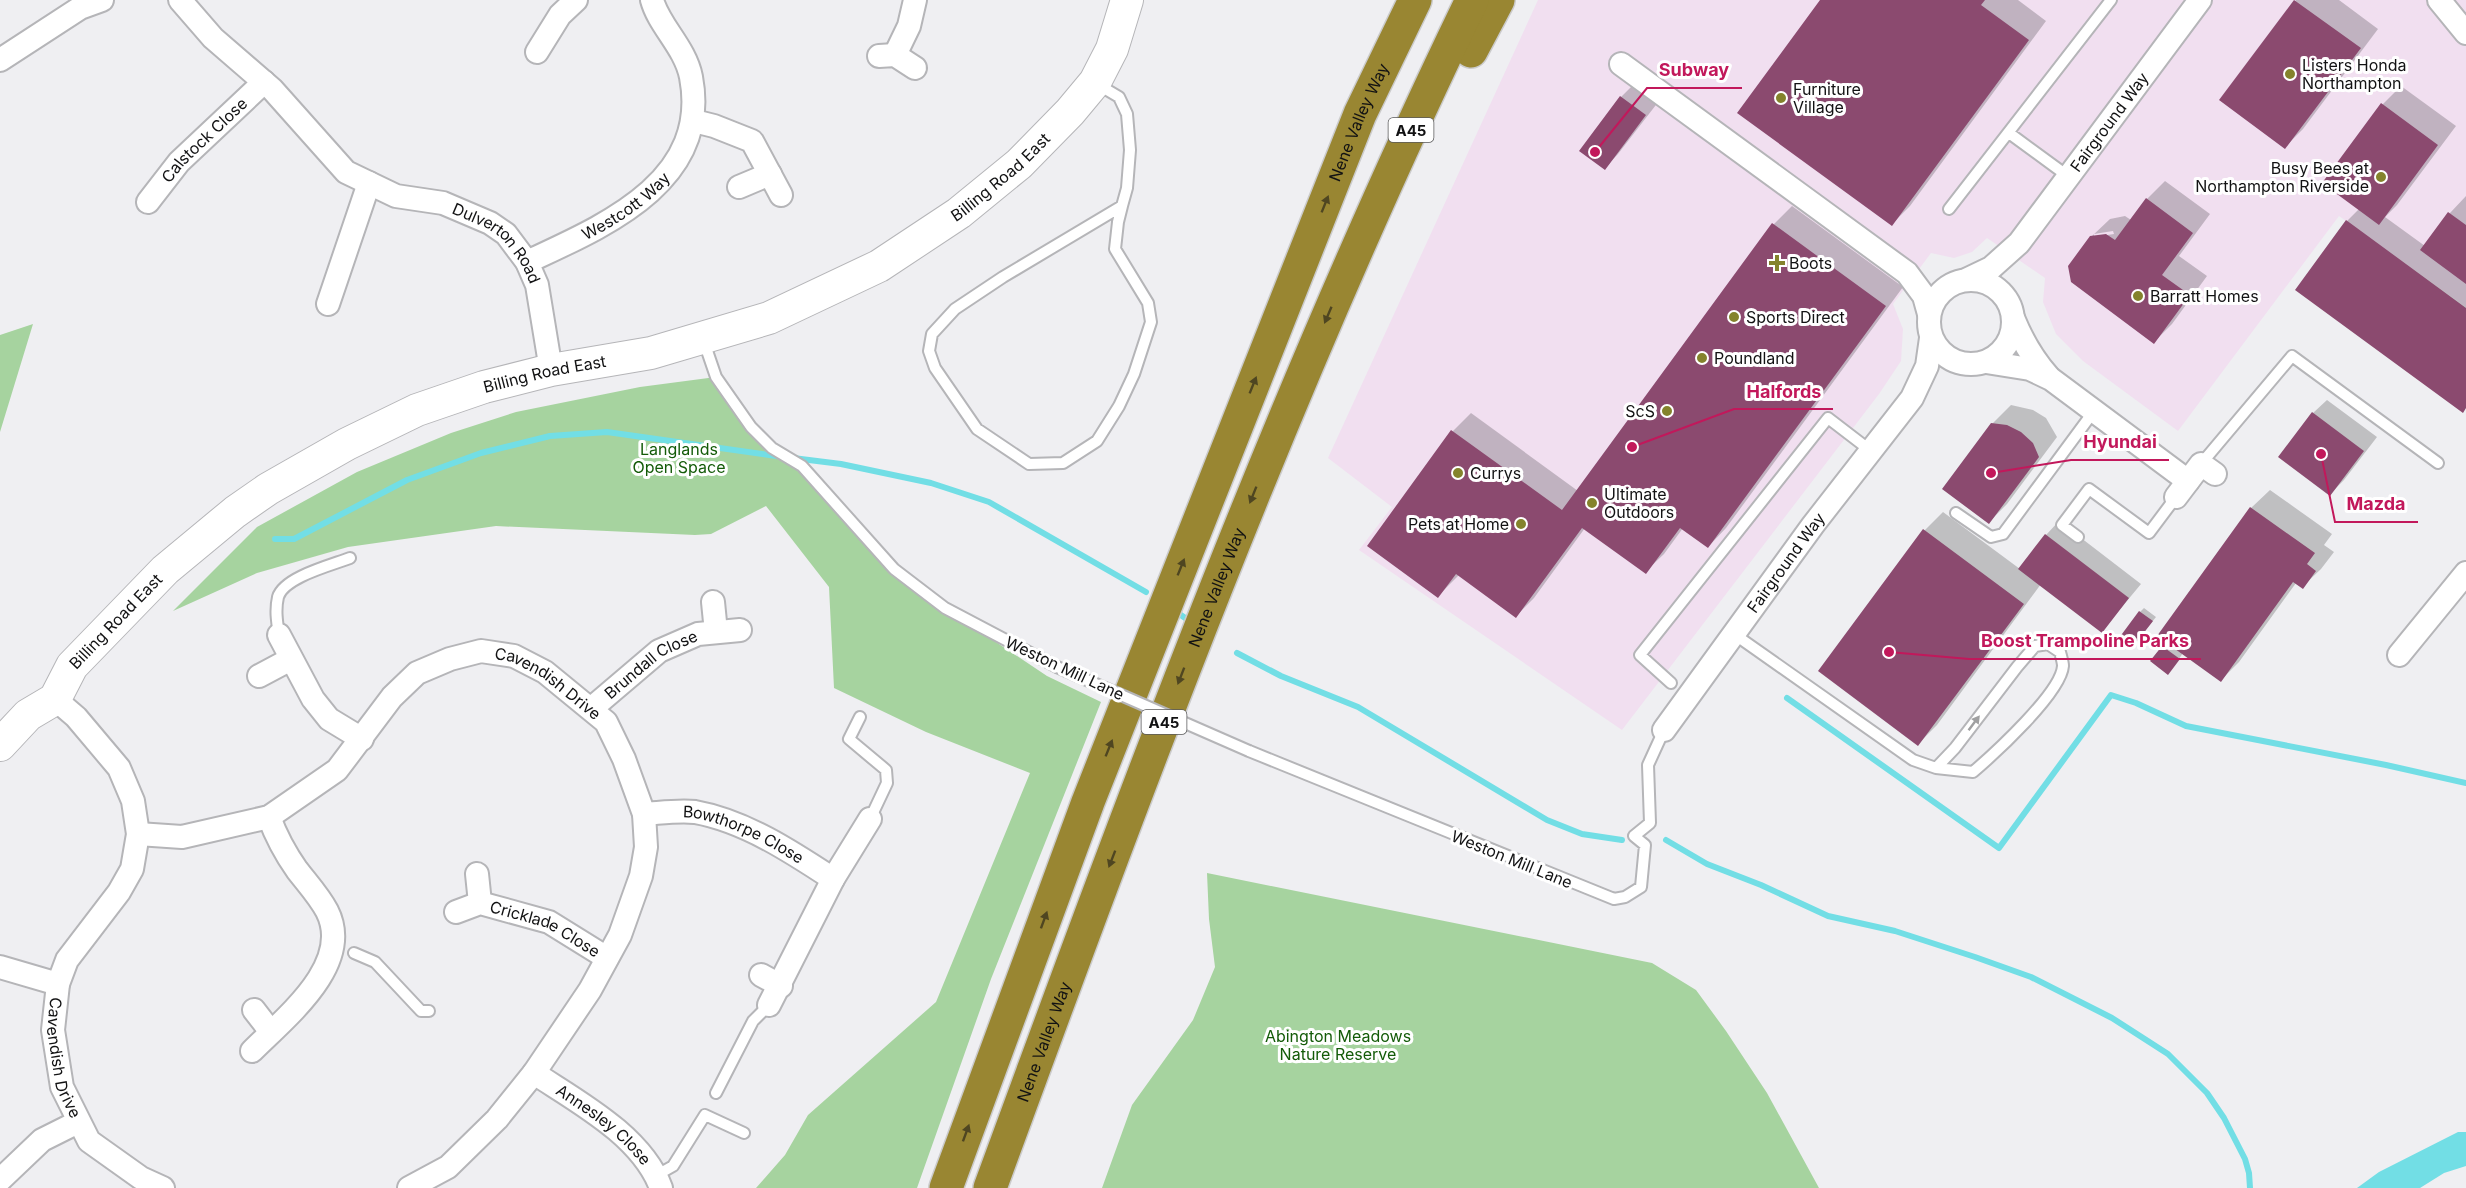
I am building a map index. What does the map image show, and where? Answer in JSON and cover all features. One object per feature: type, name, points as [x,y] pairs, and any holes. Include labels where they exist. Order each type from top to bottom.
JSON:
[{"type":"highway","points":[[1360,114],[1385,29],[1397,0]]},
{"type":"highway","name":"Nene Valley Way","points":[[946,1188],[1088,802],[1360,114],[1415,0]]},
{"type":"highway","name":"Nene Valley Way","points":[[990,1188],[1205,613],[1351,261],[1472,0]]},
{"type":"highway","points":[[1351,261],[1498,0]]},
{"type":"street","points":[[0,60],[80,8],[102,0]]},
{"type":"street","name":"Dulverton Road","points":[[180,0],[213,38],[264,82],[346,172],[396,196],[443,203],[490,223],[506,234],[527,262],[537,285],[551,369]]},
{"type":"street","points":[[537,52],[560,15],[576,0]]},
{"type":"street","name":"Westcott Way","points":[[527,262],[634,207],[663,180],[682,152],[693,121],[691,75],[679,46],[652,0]]},
{"type":"street","points":[[915,0],[909,26],[887,56],[915,68]]},
{"type":"street","name":"Billing Road East","points":[[55,699],[72,666],[165,570],[235,512],[268,489],[347,444],[417,410],[484,387],[551,369],[638,356],[769,318],[879,266],[959,213],[1019,164],[1070,112],[1095,82],[1112,49],[1127,0]]},
{"type":"street","name":"Fairground Way","points":[[2019,243],[2200,0]]},
{"type":"street","points":[[2439,0],[2466,33]]},
{"type":"street","points":[[1621,64],[1907,273],[1924,296],[1929,314],[1931,338],[1927,366],[1912,398]]},
{"type":"street","name":"Calstock Close","points":[[148,202],[179,162],[264,82]]},
{"type":"street","points":[[693,121],[714,126],[752,141],[781,195]]},
{"type":"street","points":[[739,187],[770,174]]},
{"type":"street","points":[[328,304],[369,183]]},
{"type":"street","points":[[1929,314],[1932,304],[1942,291],[1991,268],[2019,243]]},
{"type":"street","points":[[1986,362],[2008,343],[2012,333],[2008,275],[2019,243]]},
{"type":"street","points":[[1907,273],[1936,281],[1988,283],[2000,292],[2011,311],[2024,343],[2035,362],[2050,380]]},
{"type":"street","points":[[1931,338],[1939,351],[1960,363],[1986,362],[2030,369],[2050,380],[2195,479]]},
{"type":"street","points":[[1912,398],[1960,363]]},
{"type":"street","name":"Fairground Way","points":[[1664,730],[1813,525],[1912,398]]},
{"type":"street","points":[[2399,655],[2466,573]]},
{"type":"street","name":"Brundall Close","points":[[712,602],[716,632]]},
{"type":"street","name":"Brundall Close","points":[[592,708],[659,651],[698,634],[740,630]]},
{"type":"street","points":[[279,635],[313,699],[329,719],[362,739]]},
{"type":"street","name":"Cavendish Drive","points":[[138,834],[182,837],[269,817],[337,770],[392,697],[417,674],[450,659],[481,651],[514,656],[545,672],[592,708],[606,722],[624,759],[644,813],[646,847],[641,876],[620,935],[590,990],[534,1073],[497,1119],[448,1167],[408,1188]]},
{"type":"street","points":[[259,676],[291,659]]},
{"type":"street","points":[[0,745],[28,715],[55,699]]},
{"type":"street","name":"Cavendish Drive","points":[[55,699],[76,717],[119,768],[133,801],[138,834],[132,869],[119,892],[67,960],[58,984],[53,1030],[62,1087],[89,1141],[141,1178],[163,1188]]},
{"type":"street","name":"Bowthorpe Close","points":[[644,813],[693,812],[722,818],[794,853],[833,879]]},
{"type":"street","points":[[252,1050],[308,993],[328,965],[344,950],[334,938],[328,912],[278,841],[269,817]]},
{"type":"street","points":[[769,1005],[781,986],[833,879],[870,819]]},
{"type":"street","name":"Cricklade Close","points":[[477,874],[480,903]]},
{"type":"street","name":"Cricklade Close","points":[[456,912],[480,903],[549,922],[607,958]]},
{"type":"street","points":[[0,967],[58,984]]},
{"type":"street","points":[[761,975],[781,986]]},
{"type":"street","points":[[254,1010],[271,1032]]},
{"type":"street","name":"Annesley Close","points":[[534,1073],[609,1123],[638,1151],[659,1181]]},
{"type":"street","points":[[0,1180],[42,1140],[78,1122]]},
{"type":"lane","points":[[1949,209],[2111,0]]},
{"type":"lane","points":[[1095,82],[1119,97],[1127,114],[1130,150],[1127,188],[1115,249],[1148,303],[1151,322],[1134,375],[1119,406],[1097,441],[1063,463],[1029,464],[977,429],[935,368],[929,351],[932,334],[955,309],[974,296],[1122,206]]},
{"type":"lane","points":[[2009,133],[2068,177]]},
{"type":"lane","name":"Weston Mill Lane","points":[[703,338],[716,377],[751,427],[772,448],[802,466],[894,569],[945,608],[1058,667],[1249,751],[1614,899],[1625,897],[1641,887],[1645,844],[1634,836],[1650,823],[1648,765],[1664,730]]},
{"type":"lane","points":[[2079,537],[2062,525],[2089,489],[2149,533],[2195,479],[2292,356],[2438,463]]},
{"type":"lane","points":[[1956,513],[1991,537],[2003,534],[2094,411]]},
{"type":"lane","points":[[1671,684],[1640,655],[1828,418],[1871,451]]},
{"type":"lane","points":[[279,635],[276,612],[279,595],[294,580],[351,558]]},
{"type":"lane","points":[[1734,633],[1913,760],[1936,768],[1973,772],[2011,739],[2056,683],[2063,666],[2060,652],[2048,644],[2035,646],[1955,748],[1936,768]]},
{"type":"lane","points":[[860,717],[849,739],[886,770],[887,783],[870,819]]},
{"type":"lane","points":[[344,950],[375,962],[422,1011],[429,1011]]},
{"type":"lane","points":[[716,1093],[753,1021],[769,1005]]},
{"type":"lane","points":[[659,1181],[673,1166],[705,1115],[744,1133]]},
{"type":"shaded area","points":[[1538,0],[2466,0],[2466,307],[2339,216],[2178,431],[2083,361],[2056,334],[2043,302],[2045,278],[1987,238],[1972,252],[1954,258],[1931,253],[1893,304],[1903,329],[1901,361],[1879,394],[1622,730],[1359,550],[1392,507],[1328,458]]},
{"type":"green space","points":[[33,324],[0,432],[0,335]]},
{"type":"green space","name":"Langlands Open Space","points":[[716,377],[751,427],[802,466],[894,569],[945,608],[1047,676],[1101,702],[991,979],[917,1188],[756,1188],[785,1155],[808,1115],[936,1002],[1030,773],[926,732],[834,688],[829,587],[766,506],[711,534],[496,526],[348,547],[257,573],[173,611],[257,527],[357,472],[451,433],[516,412],[640,387]]},
{"type":"green space","name":"Abington Meadows Nature Reserve","points":[[1207,873],[1652,963],[1696,990],[1767,1093],[1819,1188],[1102,1188],[1132,1105],[1193,1020],[1215,967],[1209,919]]},
{"type":"water","points":[[2458,1132],[2466,1132],[2466,1166],[2444,1173],[2420,1188],[2357,1188],[2379,1172]]},
{"type":"building","points":[[1820,0],[1985,0],[1981,5],[2029,40],[1892,226],[1737,113]]},
{"type":"building","name":"Listers Honda Northampton","points":[[2294,0],[2361,48],[2285,149],[2219,100]]},
{"type":"building","points":[[1620,96],[1646,115],[1605,170],[1579,151]]},
{"type":"building","points":[[2381,103],[2438,145],[2379,225],[2322,183]]},
{"type":"building","points":[[2146,198],[2193,233],[2162,275],[2190,295],[2154,344],[2071,282],[2068,266],[2090,236],[2106,234],[2115,240]]},
{"type":"building","points":[[2448,212],[2466,225],[2466,284],[2420,250]]},
{"type":"building","points":[[2346,220],[2466,308],[2466,408],[2463,413],[2295,290]]},
{"type":"building","points":[[1772,223],[1886,306],[1708,548],[1680,528],[1646,574],[1582,528],[1516,618],[1456,574],[1438,598],[1367,546],[1451,430],[1562,510]]},
{"type":"building","points":[[2312,412],[2364,451],[2330,496],[2278,457]]},
{"type":"building","points":[[1991,423],[2007,425],[2021,432],[2033,443],[2039,457],[1989,524],[1942,489]]},
{"type":"building","points":[[2250,507],[2315,553],[2307,564],[2316,571],[2303,589],[2293,582],[2221,682],[2157,636]]},
{"type":"building","points":[[1923,529],[2024,604],[1918,746],[1818,671]]},
{"type":"building","points":[[2045,534],[2129,598],[2102,633],[2018,569]]},
{"type":"building","points":[[2139,611],[2153,621],[2132,648],[2119,638]]},
{"type":"building","points":[[2162,646],[2180,659],[2168,675],[2150,661]]},
{"type":"waterway","points":[[275,539],[294,539],[407,480],[481,453],[550,436],[607,432],[783,457]]},
{"type":"waterway","points":[[793,458],[841,464],[931,483],[989,502],[1146,592]]},
{"type":"waterway","points":[[1178,613],[1188,620]]},
{"type":"waterway","points":[[1237,653],[1281,676],[1358,707],[1547,820],[1582,834],[1622,840]]},
{"type":"waterway","points":[[1787,698],[1999,848],[2111,695],[2136,703],[2186,726],[2466,783]]},
{"type":"waterway","points":[[1666,840],[1707,864],[1761,885],[1828,916],[1895,931],[2031,977],[2112,1018],[2168,1054],[2207,1093],[2224,1118],[2245,1159],[2250,1188]]},
{"type":"place","name":"Listers Honda Northampton","points":[[2290,74]]},
{"type":"place","name":"Furniture Village","points":[[1781,98]]},
{"type":"place","name":"Subway","points":[[1595,152]]},
{"type":"place","name":"Busy Bees at Northampton Riverside","points":[[2381,177]]},
{"type":"place","name":"Boots","points":[[1777,263]]},
{"type":"place","name":"Barratt Homes","points":[[2138,296]]},
{"type":"place","name":"Sports Direct","points":[[1734,317]]},
{"type":"place","name":"Poundland","points":[[1702,358]]},
{"type":"place","name":"ScS","points":[[1667,411]]},
{"type":"place","name":"Halfords","points":[[1632,447]]},
{"type":"place","name":"Mazda","points":[[2321,454]]},
{"type":"place","name":"Currys","points":[[1458,473]]},
{"type":"place","name":"Hyundai","points":[[1991,473]]},
{"type":"place","name":"Ultimate Outdoors","points":[[1592,503]]},
{"type":"place","name":"Pets at Home","points":[[1521,524]]},
{"type":"place","name":"Boost Trampoline Parks","points":[[1889,652]]}]
